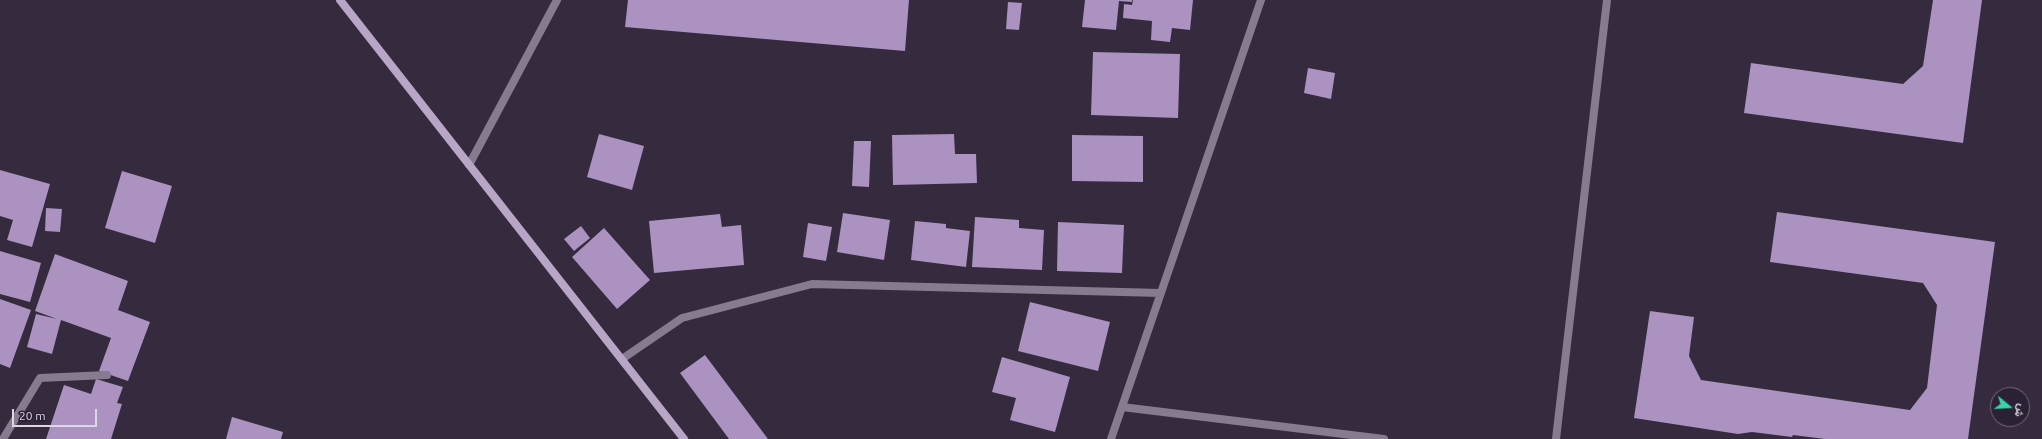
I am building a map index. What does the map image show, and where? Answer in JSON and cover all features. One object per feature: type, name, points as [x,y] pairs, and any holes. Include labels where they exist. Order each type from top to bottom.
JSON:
[{"type":"street","points":[[340,0],[684,439]]},
{"type":"street","points":[[469,165],[557,0]]},
{"type":"street","points":[[1111,439],[1262,0]]},
{"type":"street","points":[[1556,439],[1607,0]]},
{"type":"street","points":[[622,359],[682,318],[812,284],[1161,293]]},
{"type":"street","points":[[3,439],[40,378],[107,375]]},
{"type":"street","points":[[1122,407],[1384,439]]},
{"type":"building","points":[[628,0],[909,0],[905,51],[625,27]]},
{"type":"building","points":[[1085,0],[1132,0],[1132,2],[1119,1],[1116,30],[1082,27]]},
{"type":"building","points":[[1133,0],[1193,0],[1190,30],[1172,28],[1170,42],[1151,40],[1152,21],[1123,18],[1124,4],[1132,5]]},
{"type":"building","points":[[1933,0],[1982,0],[1963,143],[1744,113],[1751,63],[1903,84],[1923,66]]},
{"type":"building","points":[[1008,2],[1022,3],[1019,30],[1006,29]]},
{"type":"building","points":[[1093,52],[1180,54],[1178,118],[1091,115]]},
{"type":"building","points":[[1308,68],[1335,73],[1331,99],[1304,93]]},
{"type":"building","points":[[599,134],[644,146],[632,190],[587,177]]},
{"type":"building","points":[[954,134],[955,154],[976,154],[977,183],[893,185],[892,135]]},
{"type":"building","points":[[1072,135],[1143,136],[1143,182],[1072,181]]},
{"type":"building","points":[[854,141],[871,141],[869,187],[852,186]]},
{"type":"building","points":[[0,170],[50,184],[32,247],[7,240],[13,220],[0,216]]},
{"type":"building","points":[[122,171],[172,186],[155,243],[105,228]]},
{"type":"building","points":[[46,208],[62,209],[60,232],[45,231]]},
{"type":"building","points":[[1777,212],[1995,242],[1968,439],[1825,439],[1752,432],[1738,434],[1634,418],[1650,311],[1694,317],[1689,356],[1701,380],[1910,410],[1927,388],[1937,305],[1923,283],[1770,262]]},
{"type":"building","points":[[843,213],[890,220],[884,260],[837,252]]},
{"type":"building","points":[[720,214],[722,227],[741,225],[744,265],[654,273],[649,221]]},
{"type":"building","points":[[975,217],[1019,220],[1019,228],[1044,230],[1042,270],[972,267]]},
{"type":"building","points":[[915,221],[946,224],[946,228],[970,231],[966,267],[911,260]]},
{"type":"building","points":[[1058,222],[1124,225],[1122,273],[1057,271]]},
{"type":"building","points":[[808,223],[832,227],[826,261],[803,257]]},
{"type":"building","points":[[581,226],[590,238],[574,251],[564,239]]},
{"type":"building","points":[[604,228],[650,280],[617,309],[572,257]]},
{"type":"building","points":[[0,251],[41,263],[30,302],[0,294]]},
{"type":"building","points":[[55,254],[128,281],[118,310],[150,322],[128,381],[99,371],[111,338],[61,320],[52,354],[27,347],[36,314],[57,319],[35,311]]},
{"type":"building","points":[[0,299],[31,310],[10,368],[0,364]]},
{"type":"building","points":[[1030,302],[1110,322],[1098,371],[1018,351]]},
{"type":"building","points":[[705,355],[768,439],[729,439],[680,373]]},
{"type":"building","points":[[1002,357],[1070,377],[1055,432],[1010,420],[1016,398],[992,392]]},
{"type":"building","points":[[96,379],[123,387],[117,403],[122,404],[111,439],[46,439],[64,385],[91,394]]},
{"type":"building","points":[[232,417],[283,432],[281,439],[226,439]]}]
